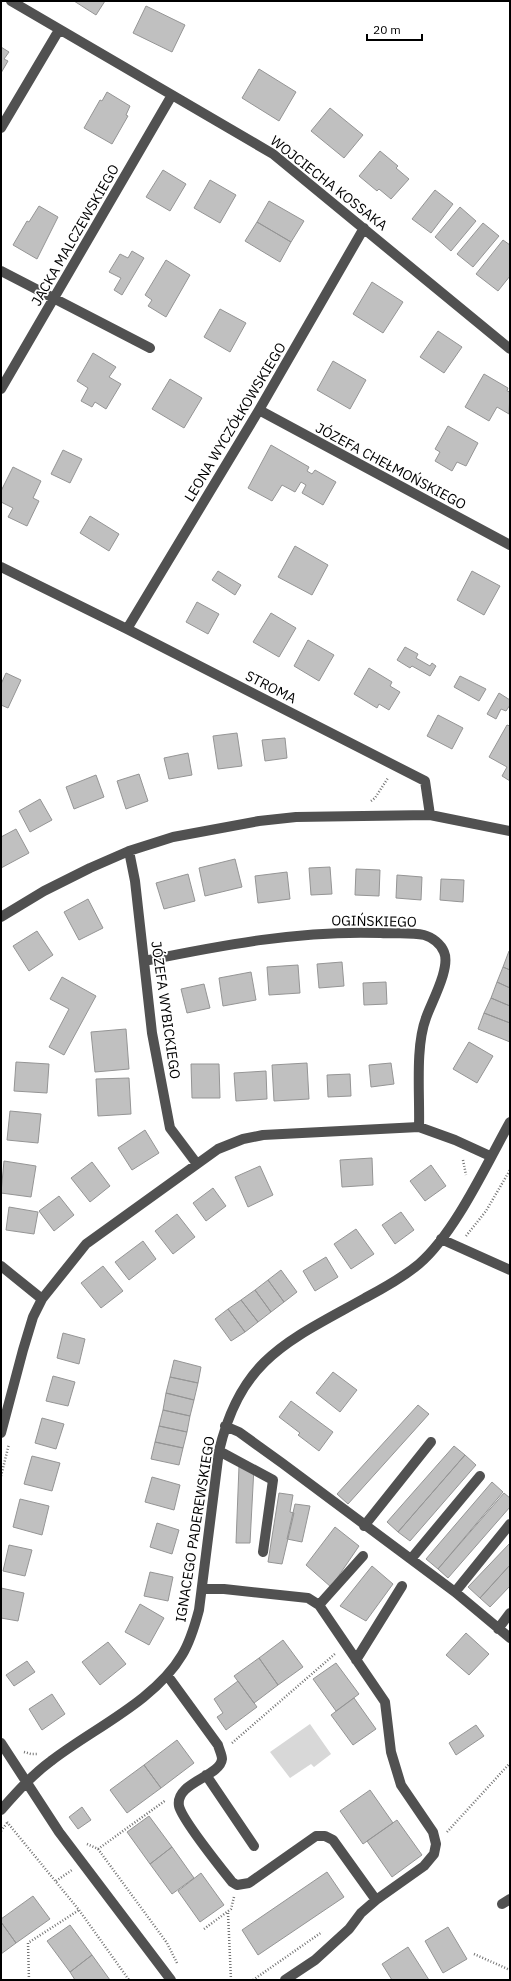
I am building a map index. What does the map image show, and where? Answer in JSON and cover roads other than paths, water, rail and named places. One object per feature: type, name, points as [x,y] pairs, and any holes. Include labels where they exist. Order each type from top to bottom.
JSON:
[{"type":"street","name":"WOJCIECHA KOSSAKA","points":[[11,1],[274,154],[510,349]]},
{"type":"street","points":[[1,128],[59,30]]},
{"type":"street","name":"JACKA MALCZEWSKIEGO","points":[[1,389],[172,95]]},
{"type":"street","name":"LEONA WYCZÓŁKOWSKIEGO","points":[[127,629],[259,410],[364,228]]},
{"type":"street","points":[[1,271],[150,348]]},
{"type":"street","name":"JÓZEFA CHEŁMOŃSKIEGO","points":[[259,410],[510,546]]},
{"type":"street","name":"STROMA","points":[[1,567],[127,629],[425,781],[430,815]]},
{"type":"street","points":[[1,917],[83,871],[129,852],[173,837],[259,820],[296,817],[430,815],[510,830]]},
{"type":"street","name":"JÓZEFA WYBICKIEGO","points":[[129,852],[135,880],[152,1033],[170,1128],[197,1164]]},
{"type":"street","name":"OGIŃSKIEGO","points":[[144,961],[232,943],[310,934],[354,932],[424,935],[435,940],[444,952],[445,966],[425,1020],[421,1044],[419,1127]]},
{"type":"street","name":"IGNACEGO PADEREWSKIEGO","points":[[1,1810],[27,1781],[51,1760],[136,1703],[167,1675],[182,1656],[192,1633],[199,1610],[219,1451],[225,1426],[234,1404],[246,1383],[262,1364],[279,1348],[397,1280],[419,1264],[441,1240],[458,1214],[509,1124]]},
{"type":"street","points":[[1,1432],[22,1350],[33,1317],[42,1299],[86,1244],[218,1149],[243,1139],[263,1135],[419,1127],[455,1140],[490,1156]]},
{"type":"street","points":[[441,1240],[510,1270]]},
{"type":"street","points":[[1,1266],[42,1299]]},
{"type":"street","points":[[225,1426],[239,1432],[364,1526],[411,1559],[455,1592],[510,1638]]},
{"type":"street","points":[[364,1526],[431,1442]]},
{"type":"street","points":[[219,1451],[273,1480],[263,1552]]},
{"type":"street","points":[[411,1559],[480,1476]]},
{"type":"street","points":[[455,1592],[510,1524]]},
{"type":"street","points":[[319,1605],[363,1556]]},
{"type":"street","points":[[356,1660],[402,1586]]},
{"type":"street","points":[[202,1588],[308,1598],[319,1605],[385,1702],[390,1752],[401,1785],[433,1832],[436,1844],[434,1854],[424,1866],[376,1900],[361,1913],[350,1929],[315,1960],[285,1980]]},
{"type":"street","points":[[498,1629],[510,1613]]},
{"type":"street","points":[[167,1675],[218,1744],[221,1753],[222,1758],[220,1766],[186,1789],[180,1797],[179,1806],[186,1821],[229,1878],[237,1885],[250,1883],[316,1836],[325,1836],[333,1840],[376,1900]]},
{"type":"street","points":[[1,1743],[27,1781],[40,1806],[171,1980]]},
{"type":"street","points":[[206,1775],[254,1846]]}]
